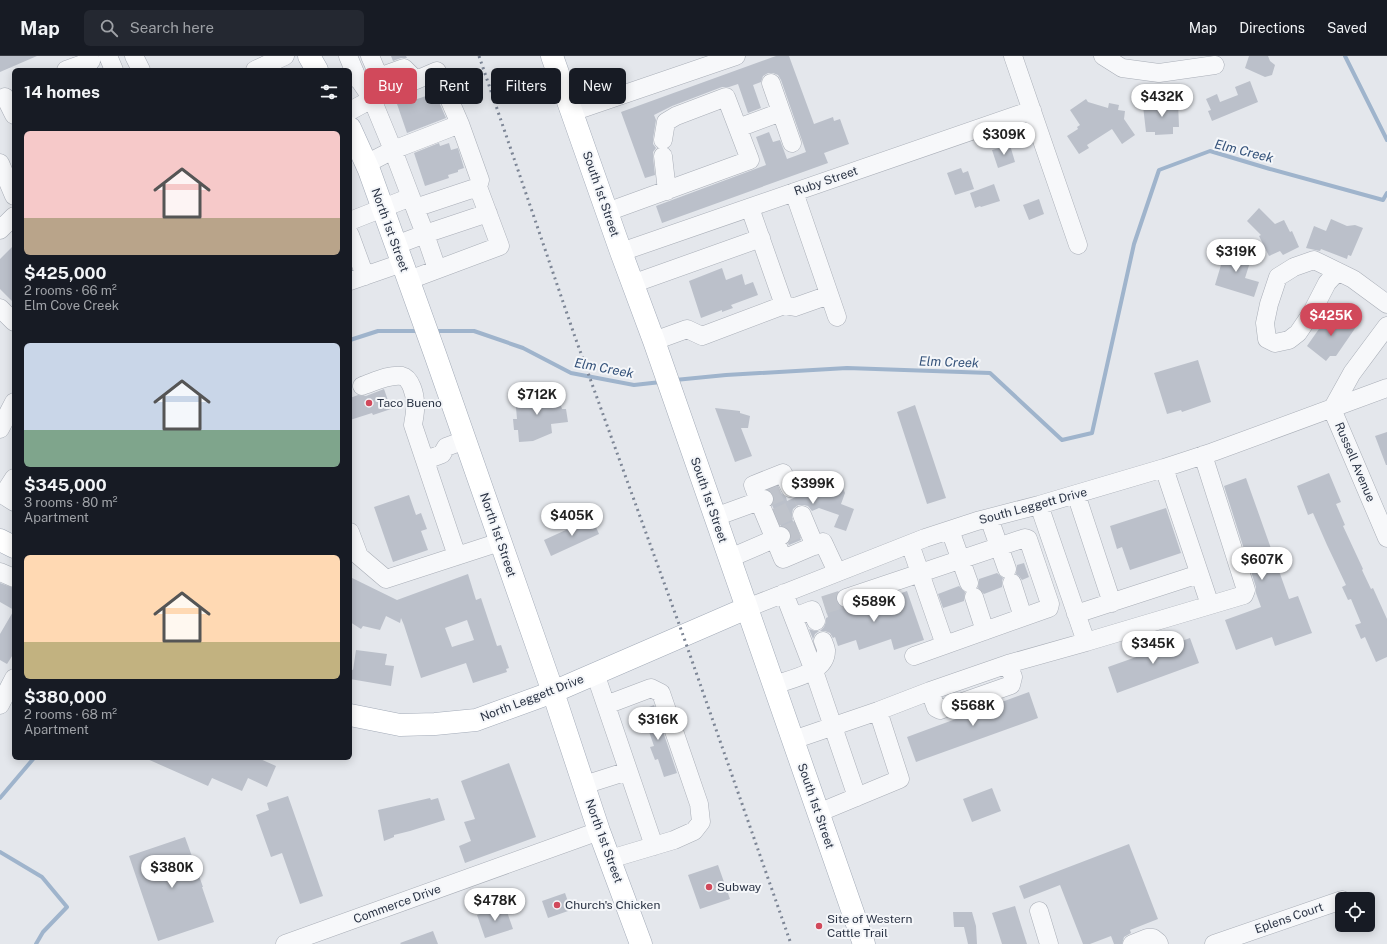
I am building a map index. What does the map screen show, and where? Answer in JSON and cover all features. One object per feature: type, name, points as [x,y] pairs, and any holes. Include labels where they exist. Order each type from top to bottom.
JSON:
[{"type":"main road","points":[[309,56],[316,68]]},
{"type":"main road","name":"South 1st Street","points":[[552,56],[730,558],[864,944]]},
{"type":"main road","name":"North 1st Street","points":[[352,135],[366,164],[435,354],[455,444],[500,542],[599,830],[641,944]]},
{"type":"main road","points":[[0,540],[12,546]]},
{"type":"main road","name":"South Leggett Drive","points":[[683,635],[747,608]]},
{"type":"main road","name":"North Leggett Drive","points":[[352,715],[400,725],[435,724],[476,720],[552,692],[683,635]]},
{"type":"street","points":[[134,56],[140,68]]},
{"type":"street","points":[[348,56],[351,68]]},
{"type":"street","points":[[370,56],[375,68]]},
{"type":"street","points":[[572,112],[736,56]]},
{"type":"street","points":[[1013,56],[1078,245]]},
{"type":"street","points":[[1103,56],[1122,68],[1159,73],[1215,65]]},
{"type":"street","points":[[72,68],[98,57],[112,68]]},
{"type":"street","points":[[260,68],[278,61]]},
{"type":"street","points":[[352,246],[358,279],[437,269],[500,246],[478,187],[480,180],[460,124],[434,64],[417,79]]},
{"type":"street","points":[[353,76],[364,89]]},
{"type":"street","points":[[771,84],[792,144]]},
{"type":"street","points":[[6,96],[12,110]]},
{"type":"street","points":[[608,212],[667,191],[750,160],[726,97],[676,116],[666,122],[663,148],[667,191]]},
{"type":"street","points":[[352,110],[364,103]]},
{"type":"street","points":[[374,104],[393,150],[437,269]]},
{"type":"street","name":"Ruby Street","points":[[621,252],[1032,110]]},
{"type":"street","points":[[738,128],[781,112]]},
{"type":"street","points":[[366,164],[393,150],[460,124]]},
{"type":"street","points":[[0,163],[12,191]]},
{"type":"street","points":[[352,220],[383,209],[478,187]]},
{"type":"street","points":[[794,192],[836,317]]},
{"type":"street","points":[[750,208],[784,305]]},
{"type":"street","points":[[405,272],[425,234],[488,213]]},
{"type":"street","points":[[0,230],[12,218]]},
{"type":"street","points":[[632,284],[761,238]]},
{"type":"street","points":[[1337,272],[1327,283],[1311,314],[1298,333],[1289,340],[1275,343],[1267,339],[1265,323],[1269,304],[1278,277],[1294,267],[1314,260],[1353,279],[1387,304]]},
{"type":"street","points":[[655,345],[688,329],[702,336],[784,305],[795,307],[829,295]]},
{"type":"street","points":[[1332,409],[1352,373],[1387,326]]},
{"type":"street","points":[[355,389],[390,376],[402,376],[407,378],[416,404],[413,425],[457,556]]},
{"type":"street","name":"South Leggett Drive","points":[[747,608],[837,572],[950,530],[1164,468],[1387,388]]},
{"type":"street","points":[[0,429],[12,406]]},
{"type":"street","name":"Russell Avenue","points":[[1332,409],[1380,502],[1387,538]]},
{"type":"street","points":[[423,454],[437,443],[455,444]]},
{"type":"street","points":[[793,740],[1008,664],[1244,595],[1246,590],[1203,455]]},
{"type":"street","points":[[1164,468],[1210,605]]},
{"type":"street","points":[[789,492],[783,473],[753,485],[762,500],[778,537],[783,559],[823,542],[837,572]]},
{"type":"street","points":[[9,477],[3,495],[12,501]]},
{"type":"street","points":[[1076,494],[1112,602]]},
{"type":"street","points":[[715,517],[762,500]]},
{"type":"street","points":[[1040,505],[1086,642]]},
{"type":"street","points":[[989,518],[1023,617]]},
{"type":"street","points":[[802,523],[815,546]]},
{"type":"street","points":[[950,530],[985,631]]},
{"type":"street","points":[[730,558],[778,537]]},
{"type":"street","points":[[846,598],[1025,538],[1028,540],[1050,604],[1049,608],[914,656]]},
{"type":"street","points":[[352,544],[354,557],[386,580],[500,542]]},
{"type":"street","points":[[910,544],[945,645]]},
{"type":"street","points":[[0,572],[12,577]]},
{"type":"street","points":[[1076,614],[1200,574]]},
{"type":"street","points":[[784,593],[814,671],[856,797]]},
{"type":"street","points":[[794,617],[817,612]]},
{"type":"street","points":[[774,684],[814,671],[823,662],[826,650],[823,641]]},
{"type":"street","points":[[595,673],[654,846]]},
{"type":"street","points":[[0,705],[12,682]]},
{"type":"street","points":[[606,705],[651,688],[661,693],[699,804],[701,822],[694,831],[674,840],[610,859]]},
{"type":"street","points":[[818,813],[900,779],[878,711]]},
{"type":"street","points":[[584,785],[628,771]]},
{"type":"street","name":"Commerce Drive","points":[[285,944],[599,830]]},
{"type":"street","name":"Eplens Court","points":[[1214,944],[1335,902]]},
{"type":"street","points":[[1039,911],[1049,944]]},
{"type":"street","points":[[1132,944],[1147,938],[1153,938],[1159,944]]},
{"type":"building","points":[[0,56],[37,56],[0,72]]},
{"type":"building","points":[[391,56],[406,56],[407,58],[401,58],[393,61]]},
{"type":"building","points":[[776,56],[789,56],[814,124],[833,117],[834,121],[840,119],[849,144],[824,153],[828,163],[662,223],[656,206],[766,165],[756,137],[769,132],[773,142],[780,140],[787,159],[806,152],[781,80],[778,75],[768,73],[763,76],[761,82],[753,85],[761,108],[748,113],[738,84],[729,87],[722,87],[672,106],[654,115],[656,120],[653,139],[653,144],[656,148],[653,152],[655,175],[645,178],[621,112]]},
{"type":"building","points":[[1249,56],[1268,56],[1270,61],[1275,65],[1272,75],[1265,77],[1245,68]]},
{"type":"building","points":[[1250,81],[1258,102],[1212,121],[1208,111],[1211,110],[1206,99],[1217,94],[1220,102],[1238,95],[1235,87]]},
{"type":"building","points":[[425,96],[425,104],[440,104],[446,118],[407,133],[397,104],[417,104],[417,99]]},
{"type":"building","points":[[1086,99],[1088,102],[1108,108],[1109,103],[1119,105],[1118,110],[1125,111],[1124,119],[1135,135],[1122,144],[1112,129],[1087,145],[1089,148],[1079,154],[1067,136],[1078,129],[1077,127],[1080,125],[1070,110]]},
{"type":"building","points":[[1178,102],[1179,127],[1173,127],[1173,134],[1155,135],[1155,132],[1146,132],[1143,106],[1151,106],[1151,103]]},
{"type":"building","points":[[439,143],[440,146],[449,143],[451,150],[458,148],[464,168],[458,170],[458,172],[448,175],[449,178],[425,186],[414,153]]},
{"type":"building","points":[[1010,145],[1015,162],[998,168],[992,150]]},
{"type":"building","points":[[961,168],[963,173],[968,171],[974,189],[955,195],[947,173]]},
{"type":"building","points":[[994,184],[1000,201],[975,208],[970,193]]},
{"type":"building","points":[[1039,199],[1044,214],[1029,220],[1023,205]]},
{"type":"building","points":[[1259,208],[1275,224],[1284,220],[1290,232],[1292,231],[1299,247],[1283,255],[1280,251],[1269,256],[1259,236],[1261,235],[1247,221]]},
{"type":"building","points":[[1331,219],[1347,226],[1355,225],[1363,228],[1351,256],[1348,255],[1347,259],[1321,249],[1320,251],[1306,248],[1314,226],[1326,231]]},
{"type":"building","points":[[12,247],[12,301],[0,289],[0,259]]},
{"type":"building","points":[[1224,248],[1252,256],[1245,278],[1259,282],[1254,297],[1215,285]]},
{"type":"building","points":[[722,268],[726,280],[742,274],[745,285],[753,282],[758,295],[731,305],[733,308],[722,312],[722,310],[701,318],[689,281]]},
{"type":"building","points":[[1322,315],[1337,325],[1343,318],[1356,327],[1336,356],[1330,356],[1326,361],[1307,346],[1321,326],[1317,323]]},
{"type":"building","points":[[1198,360],[1211,402],[1182,412],[1181,410],[1167,414],[1154,373]]},
{"type":"building","name":"Taco Bueno","points":[[384,389],[391,409],[352,419],[352,397],[358,395],[366,396]]},
{"type":"building","points":[[541,391],[541,395],[546,394],[546,401],[559,400],[562,409],[566,409],[568,422],[551,424],[552,433],[533,441],[519,442],[518,430],[514,430],[513,419],[517,419],[515,396],[518,393]]},
{"type":"building","points":[[915,405],[946,498],[927,504],[897,412]]},
{"type":"building","points":[[715,408],[740,411],[740,413],[750,416],[748,428],[741,428],[752,456],[735,462]]},
{"type":"building","points":[[1387,432],[1387,465],[1386,465],[1375,436]]},
{"type":"building","points":[[1329,473],[1341,502],[1336,504],[1345,525],[1343,526],[1363,569],[1362,570],[1371,589],[1373,588],[1387,619],[1387,657],[1376,662],[1365,637],[1361,639],[1355,625],[1361,623],[1351,599],[1348,600],[1342,587],[1346,585],[1313,513],[1308,515],[1297,486]]},
{"type":"building","points":[[819,474],[841,483],[845,493],[841,504],[854,509],[846,531],[834,527],[839,515],[819,508],[812,511],[808,506],[798,505],[793,509],[792,519],[801,540],[789,545],[791,532],[787,527],[781,526],[772,505],[774,495],[769,490],[778,486],[781,493],[786,497],[787,501],[813,489]]},
{"type":"building","points":[[1246,478],[1289,599],[1298,596],[1312,633],[1275,646],[1272,637],[1236,650],[1225,620],[1261,607],[1224,486]]},
{"type":"building","points":[[409,495],[416,515],[421,513],[427,529],[421,531],[428,550],[393,562],[374,507]]},
{"type":"building","points":[[1166,508],[1181,553],[1130,570],[1122,547],[1117,549],[1110,526]]},
{"type":"building","points":[[592,518],[599,534],[551,556],[544,540]]},
{"type":"building","points":[[1024,563],[1029,577],[1022,580],[1016,574],[1017,565]]},
{"type":"building","points":[[997,573],[1003,578],[1002,587],[984,594],[978,588],[979,579]]},
{"type":"building","points":[[468,574],[476,600],[481,598],[497,646],[501,645],[509,668],[506,669],[507,672],[473,683],[466,663],[421,678],[401,618],[400,623],[386,616],[380,630],[363,626],[361,629],[352,623],[352,578],[397,600]],"holes":[[[467,620],[474,640],[452,647],[445,628]]]},
{"type":"building","points":[[0,583],[12,587],[12,609],[0,602]]},
{"type":"building","points":[[959,586],[965,592],[964,601],[943,608],[938,594]]},
{"type":"building","points":[[907,591],[924,640],[894,650],[891,639],[859,650],[856,640],[838,646],[835,637],[833,638],[830,633],[825,631],[820,631],[824,627],[826,618],[828,617],[823,600],[836,596],[836,602],[839,606],[844,608],[858,605],[859,608]]},
{"type":"building","points":[[12,613],[12,656],[7,664],[0,660],[0,634]]},
{"type":"building","points":[[809,629],[815,631],[819,631],[815,634],[813,639]]},
{"type":"building","points":[[1190,638],[1199,663],[1117,693],[1108,667]]},
{"type":"building","points":[[356,650],[387,654],[385,665],[394,666],[391,686],[352,679]]},
{"type":"building","points":[[1029,692],[1038,718],[916,762],[907,737]]},
{"type":"building","points":[[654,705],[677,773],[664,777],[658,759],[655,760],[650,747],[654,746],[646,723],[643,724],[639,711]]},
{"type":"building","points":[[150,760],[262,760],[276,766],[267,787],[248,778],[242,791],[212,778],[208,786]]},
{"type":"building","points":[[509,763],[536,837],[465,863],[459,846],[471,841],[464,822],[475,819],[461,781]]},
{"type":"building","points":[[992,788],[1001,811],[972,822],[963,799]]},
{"type":"building","points":[[288,796],[323,896],[300,904],[282,853],[271,857],[256,815],[269,810],[267,803]]},
{"type":"building","points":[[430,798],[431,800],[438,798],[445,820],[394,835],[394,837],[384,841],[378,810]]},
{"type":"building","points":[[185,837],[214,922],[158,941],[129,856]]},
{"type":"building","points":[[1129,844],[1158,919],[1130,930],[1131,933],[1124,937],[1122,944],[1114,944],[1111,936],[1090,944],[1083,944],[1060,885],[1024,899],[1019,886]]},
{"type":"building","name":"Subway","points":[[718,865],[730,899],[700,909],[688,875]]},
{"type":"building","name":"Church's Chicken","points":[[565,893],[571,910],[548,918],[542,901]]},
{"type":"building","points":[[505,906],[513,929],[485,938],[477,915]]},
{"type":"building","points":[[1015,906],[1027,944],[1002,944],[992,913]]},
{"type":"building","points":[[953,912],[972,912],[976,926],[977,944],[968,944],[964,927],[954,927]]},
{"type":"building","points":[[433,931],[438,944],[400,943]]},
{"type":"waterway","name":"Elm Creek","points":[[1345,56],[1387,140]]},
{"type":"waterway","name":"Elm Creek","points":[[675,380],[726,375],[847,368],[990,373],[1062,440],[1092,433],[1134,244],[1159,170],[1210,151],[1383,200],[1387,193]]},
{"type":"waterway","name":"Elm Creek","points":[[352,339],[378,331],[419,331]]},
{"type":"waterway","name":"Elm Creek","points":[[434,331],[474,331],[523,348],[571,373],[634,385],[661,382]]},
{"type":"waterway","name":"Elm Creek","points":[[0,798],[32,760]]},
{"type":"waterway","name":"Elm Creek","points":[[0,852],[42,877],[67,907],[43,932],[36,944]]},
{"type":"tunnel","points":[[764,499],[783,491]]},
{"type":"tunnel","points":[[773,519],[798,507]]},
{"type":"tunnel","points":[[781,536],[799,529]]},
{"type":"tunnel","points":[[824,605],[846,598]]},
{"type":"railway","points":[[479,56],[575,337],[683,635],[791,944]]},
{"type":"place","name":"Taco Bueno","points":[[369,403]]},
{"type":"place","name":"Subway","points":[[709,887]]},
{"type":"place","name":"Church's Chicken","points":[[557,905]]},
{"type":"place","name":"Site of Western Cattle Trail","points":[[819,926]]}]
